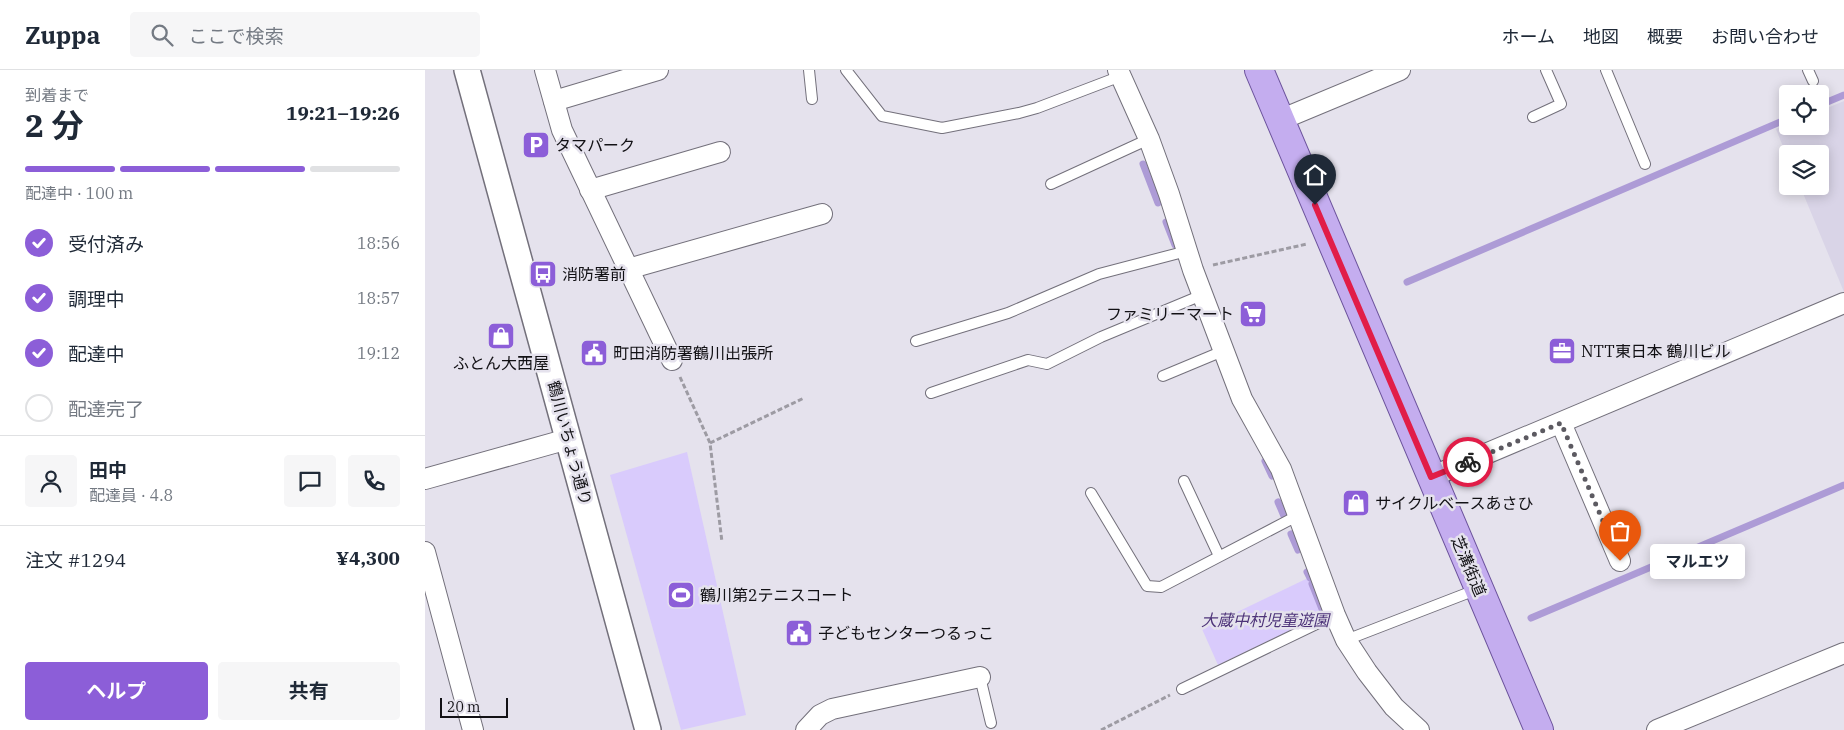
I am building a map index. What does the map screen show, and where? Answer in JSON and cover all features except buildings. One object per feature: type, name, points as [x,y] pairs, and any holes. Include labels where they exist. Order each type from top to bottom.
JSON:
[{"type":"main road","name":"芝溝街道","points":[[1259,70],[1329,239],[1539,730]]},
{"type":"street","name":"鶴川いちょう通り","points":[[467,70],[648,730]]},
{"type":"street","points":[[545,70],[562,130],[672,360]]},
{"type":"street","points":[[554,101],[658,70]]},
{"type":"street","points":[[1280,120],[1400,70]]},
{"type":"street","points":[[1120,73],[1149,139],[1202,295],[1242,399],[1281,468],[1346,640],[1367,672],[1394,707],[1419,730]]},
{"type":"street","points":[[590,190],[720,152]]},
{"type":"street","points":[[628,269],[822,214]]},
{"type":"street","points":[[1431,477],[1844,303]]},
{"type":"street","points":[[1561,423],[1620,561]]},
{"type":"street","points":[[425,479],[568,439]]},
{"type":"street","points":[[425,552],[473,730]]},
{"type":"street","points":[[1657,730],[1844,653]]},
{"type":"street","points":[[806,730],[820,715],[832,709],[980,677]]},
{"type":"lane","points":[[809,70],[812,99]]},
{"type":"lane","points":[[845,70],[882,116],[942,128],[1037,108],[1120,73]]},
{"type":"lane","points":[[1533,117],[1561,104],[1546,70]]},
{"type":"lane","points":[[1606,70],[1645,164]]},
{"type":"lane","points":[[1808,70],[1813,81]]},
{"type":"lane","points":[[1051,184],[1149,139]]},
{"type":"lane","points":[[916,341],[1008,313],[1099,274],[1190,260]]},
{"type":"lane","points":[[931,393],[1028,360],[1047,364],[1101,337],[1202,295]]},
{"type":"lane","points":[[1163,376],[1223,351]]},
{"type":"lane","points":[[1183,481],[1219,556]]},
{"type":"lane","points":[[1091,493],[1147,586],[1161,587],[1299,515]]},
{"type":"lane","points":[[1346,640],[1479,589]]},
{"type":"lane","points":[[1182,689],[1335,615]]},
{"type":"lane","points":[[980,677],[991,723]]},
{"type":"path","points":[[1190,260],[1329,239]]},
{"type":"path","points":[[672,360],[709,442],[722,542]]},
{"type":"path","points":[[709,442],[804,398]]},
{"type":"path","points":[[1101,730],[1182,689]]},
{"type":"shaded area","points":[[1844,101],[1844,292],[1804,195],[1829,195],[1829,145],[1782,145],[1776,129],[1779,128],[1779,135],[1829,135],[1829,107]]},
{"type":"green space","name":"鶴川第2テニスコート","points":[[687,452],[746,715],[681,730],[610,475]]},
{"type":"green space","name":"大蔵中村児童遊園","points":[[1308,578],[1322,615],[1218,665],[1202,629]]},
{"type":"waterway","points":[[1829,101],[1844,95]]},
{"type":"waterway","points":[[1407,282],[1779,122]]},
{"type":"waterway","points":[[1143,164],[1158,203]]},
{"type":"waterway","points":[[1166,222],[1175,245]]},
{"type":"waterway","points":[[1265,461],[1272,476]]},
{"type":"waterway","points":[[1531,618],[1844,485]]},
{"type":"waterway","points":[[1278,502],[1284,516]]},
{"type":"waterway","points":[[1291,534],[1298,550]]},
{"type":"waterway","points":[[1307,572],[1310,578]]},
{"type":"waterway","points":[[1312,584],[1324,614]]},
{"type":"way so far","points":[[1468,462],[1561,423],[1620,561]]},
{"type":"place","name":"タマパーク","points":[[536,145]]},
{"type":"place","name":"消防署前","points":[[543,274]]},
{"type":"place","name":"ファミリーマート","points":[[1253,314]]},
{"type":"place","name":"ふとん大西屋","points":[[501,336]]},
{"type":"place","name":"NTT東日本 鶴川ビル","points":[[1562,351]]},
{"type":"place","name":"町田消防署鶴川出張所","points":[[594,353]]},
{"type":"place","name":"サイクルベースあさひ","points":[[1356,503]]},
{"type":"place","name":"マルエツ","points":[[1620,561]]},
{"type":"place","name":"鶴川第2テニスコート","points":[[681,595]]},
{"type":"place","name":"子どもセンターつるっこ","points":[[799,633]]},
{"type":"route","points":[[1315,205],[1405,412],[1431,477],[1468,462]]}]
